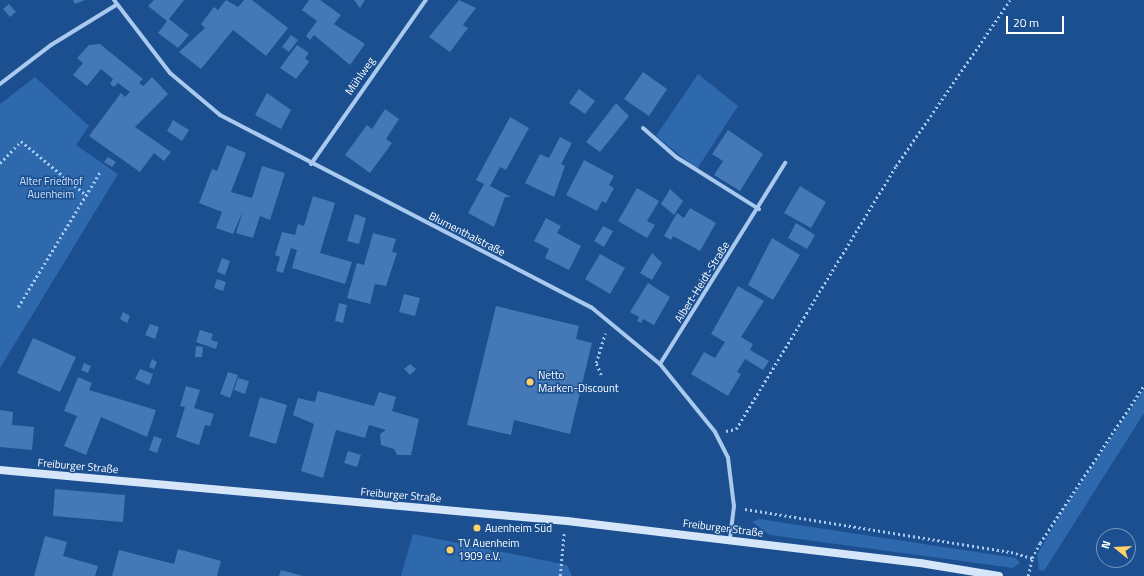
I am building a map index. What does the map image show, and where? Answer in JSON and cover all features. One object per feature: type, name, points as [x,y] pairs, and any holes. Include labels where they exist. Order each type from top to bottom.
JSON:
[{"type":"street","name":"Blumenthalstraße","points":[[114,0],[116,5],[170,73],[189,90],[237,127],[591,308],[610,321],[660,364],[715,432],[728,458],[734,506],[730,540]]},
{"type":"street","name":"Mühlweg","points":[[310,164],[426,0]]},
{"type":"street","points":[[0,84],[51,45],[116,5]]},
{"type":"street","points":[[643,128],[676,157],[759,208]]},
{"type":"street","name":"Albert-Heidt-Straße","points":[[660,364],[759,208],[785,163]]},
{"type":"street","name":"Freiburger Straße","points":[[0,470],[567,521],[799,548],[999,576]]},
{"type":"path","points":[[715,432],[736,429],[896,166],[1010,0]]},
{"type":"path","points":[[0,163],[21,142],[86,195]]},
{"type":"path","points":[[18,307],[100,172]]},
{"type":"path","points":[[601,375],[596,363],[610,321]]},
{"type":"path","points":[[1028,576],[1032,558],[1144,385]]},
{"type":"path","points":[[734,506],[874,532],[1011,552],[1032,558]]},
{"type":"path","points":[[560,576],[567,521]]},
{"type":"green space","points":[[698,74],[738,106],[697,169],[656,136]]},
{"type":"green space","name":"Alter Friedhof Auenheim","points":[[35,77],[89,126],[76,145],[118,174],[0,368],[0,104]]},
{"type":"green space","points":[[1144,389],[1144,413],[1044,571],[1039,570],[1037,555],[1063,510]]},
{"type":"green space","points":[[759,519],[1016,558],[1020,563],[1013,568],[770,535],[752,522]]},
{"type":"green space","name":"TV Auenheim 1909 e.V.","points":[[413,534],[567,565],[572,576],[401,576]]},
{"type":"building","points":[[73,0],[85,0],[75,4]]},
{"type":"building","points":[[154,0],[184,0],[169,19],[189,35],[178,48],[158,33],[167,21],[148,6]]},
{"type":"building","points":[[226,0],[238,7],[244,0],[252,0],[288,28],[266,56],[233,30],[201,69],[179,52],[205,28],[201,24],[214,7],[218,10]]},
{"type":"building","points":[[309,0],[320,0],[341,15],[334,24],[365,44],[350,65],[314,35],[310,40],[306,36],[317,21],[302,10]]},
{"type":"building","points":[[354,0],[365,0],[360,8]]},
{"type":"building","points":[[459,0],[476,8],[463,25],[468,28],[450,52],[429,37]]},
{"type":"building","points":[[9,4],[16,12],[10,17],[3,9]]},
{"type":"building","points":[[291,35],[298,40],[289,52],[282,47]]},
{"type":"building","points":[[100,44],[143,79],[139,83],[143,86],[152,77],[168,94],[135,127],[171,152],[164,161],[154,153],[140,172],[89,136],[121,93],[125,97],[130,92],[118,83],[114,87],[110,84],[113,79],[101,69],[87,86],[73,75],[83,63],[77,58],[89,45]]},
{"type":"building","points":[[297,45],[309,53],[305,58],[309,62],[296,79],[280,68]]},
{"type":"building","points":[[643,72],[667,89],[649,116],[624,99]]},
{"type":"building","points":[[579,89],[595,101],[585,114],[569,103]]},
{"type":"building","points":[[267,93],[291,110],[281,129],[255,115]]},
{"type":"building","points":[[616,103],[629,116],[600,152],[586,142]]},
{"type":"building","points":[[385,109],[399,119],[386,139],[392,143],[370,173],[345,155],[367,125],[372,129]]},
{"type":"building","points":[[510,117],[529,128],[506,170],[500,167],[490,186],[511,197],[505,197],[494,227],[468,213],[484,184],[476,180]]},
{"type":"building","points":[[173,120],[189,130],[182,141],[167,131]]},
{"type":"building","points":[[728,130],[763,154],[740,191],[714,175],[723,161],[712,154]]},
{"type":"building","points":[[560,137],[572,143],[561,164],[565,166],[554,197],[525,183],[540,154],[549,158]]},
{"type":"building","points":[[227,145],[246,153],[231,192],[252,198],[262,166],[285,173],[270,220],[260,216],[253,238],[236,233],[243,211],[233,234],[216,228],[222,212],[199,203],[212,169],[217,171]]},
{"type":"building","points":[[108,157],[116,162],[112,167],[104,162]]},
{"type":"building","points":[[584,160],[614,176],[609,185],[614,188],[606,203],[602,201],[597,211],[566,195]]},
{"type":"building","points":[[800,186],[826,202],[811,228],[784,213]]},
{"type":"building","points":[[637,188],[659,201],[647,221],[655,225],[647,238],[618,221]]},
{"type":"building","points":[[670,189],[683,201],[674,215],[661,204]]},
{"type":"building","points":[[313,196],[335,203],[320,253],[352,262],[345,284],[292,268],[297,250],[291,248],[283,273],[276,271],[280,257],[275,255],[282,232],[295,235],[298,224],[304,226]]},
{"type":"building","points":[[690,208],[716,223],[700,251],[673,236],[671,240],[664,236],[677,213],[684,218]]},
{"type":"building","points":[[355,214],[366,218],[359,244],[347,241]]},
{"type":"building","points":[[546,218],[561,226],[557,233],[581,246],[569,270],[545,258],[549,249],[534,241]]},
{"type":"building","points":[[796,223],[815,235],[807,249],[788,238]]},
{"type":"building","points":[[603,226],[613,231],[604,247],[594,241]]},
{"type":"building","points":[[373,233],[396,239],[392,252],[397,253],[386,286],[375,284],[370,304],[347,298],[357,263],[364,265]]},
{"type":"building","points":[[772,238],[800,255],[773,300],[748,285]]},
{"type":"building","points":[[652,253],[662,263],[652,280],[640,273]]},
{"type":"building","points":[[600,254],[625,268],[610,294],[585,279]]},
{"type":"building","points":[[222,258],[230,261],[225,275],[217,272]]},
{"type":"building","points":[[217,279],[226,282],[223,291],[214,288]]},
{"type":"building","points":[[648,283],[670,297],[654,325],[643,319],[641,323],[637,321],[639,317],[630,312]]},
{"type":"building","points":[[738,286],[764,301],[741,337],[753,344],[750,350],[769,361],[763,370],[745,359],[737,372],[741,374],[728,396],[691,374],[704,352],[715,358],[725,342],[711,334]]},
{"type":"building","points":[[404,294],[420,298],[415,316],[399,312]]},
{"type":"building","points":[[339,303],[347,305],[343,323],[335,321]]},
{"type":"building","name":"Netto Marken-Discount","points":[[496,306],[579,326],[576,339],[592,343],[570,434],[514,420],[511,435],[467,425]]},
{"type":"building","points":[[123,312],[130,316],[127,323],[120,319]]},
{"type":"building","points":[[150,324],[159,327],[155,339],[145,335]]},
{"type":"building","points":[[200,330],[213,334],[211,340],[218,342],[216,349],[196,342]]},
{"type":"building","points":[[33,338],[76,357],[60,392],[17,373]]},
{"type":"building","points":[[196,346],[203,347],[202,357],[195,357]]},
{"type":"building","points":[[152,359],[157,362],[154,369],[149,367]]},
{"type":"building","points":[[84,363],[91,366],[88,373],[81,370]]},
{"type":"building","points":[[410,364],[416,369],[410,375],[404,369]]},
{"type":"building","points":[[140,369],[153,374],[149,385],[135,379]]},
{"type":"building","points":[[228,372],[238,375],[230,398],[220,394]]},
{"type":"building","points":[[78,377],[92,383],[89,390],[156,410],[147,437],[101,417],[86,455],[64,446],[77,416],[64,411]]},
{"type":"building","points":[[238,378],[249,381],[245,394],[234,390]]},
{"type":"building","points":[[186,386],[200,390],[194,408],[214,414],[210,426],[205,425],[199,445],[176,437],[185,407],[180,406]]},
{"type":"building","points":[[318,391],[374,406],[379,392],[396,397],[392,411],[419,419],[411,455],[397,455],[394,449],[381,445],[380,434],[386,430],[369,425],[365,438],[336,430],[323,478],[301,471],[314,424],[293,415],[298,398],[315,402]]},
{"type":"building","points":[[260,397],[287,405],[276,444],[249,436]]},
{"type":"building","points":[[0,410],[13,412],[12,425],[34,427],[32,450],[0,447]]},
{"type":"building","points":[[154,436],[162,439],[157,453],[149,450]]},
{"type":"building","points":[[348,451],[361,455],[357,467],[344,463]]},
{"type":"building","points":[[55,489],[125,495],[123,522],[53,516]]},
{"type":"building","points":[[45,536],[67,542],[63,556],[98,566],[95,576],[34,576]]},
{"type":"building","points":[[178,549],[221,561],[217,576],[112,576],[119,550],[174,564]]},
{"type":"building","points":[[281,570],[303,576],[279,576]]},
{"type":"place","name":"Netto Marken-Discount","points":[[530,382]]},
{"type":"place","name":"Auenheim Süd","points":[[477,528]]},
{"type":"place","name":"TV Auenheim 1909 e.V.","points":[[450,550]]}]
